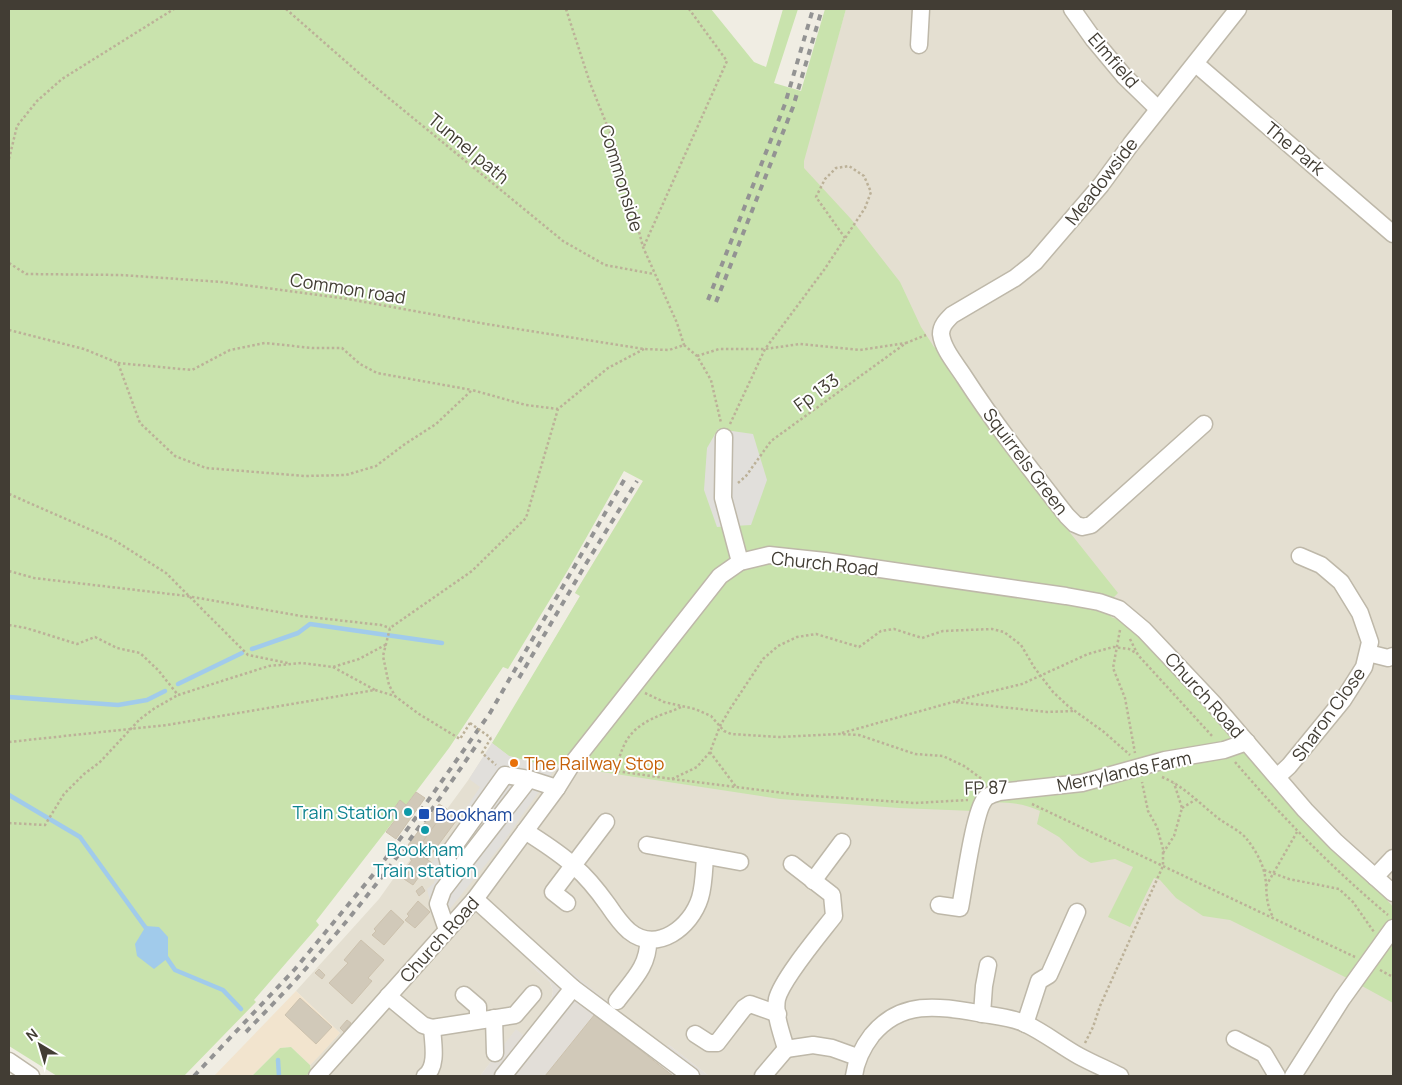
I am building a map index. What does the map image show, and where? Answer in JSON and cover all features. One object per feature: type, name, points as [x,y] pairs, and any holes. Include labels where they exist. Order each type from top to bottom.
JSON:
[{"type":"street","points":[[920,45],[921,9]]},
{"type":"street","name":"Elmfield","points":[[1072,9],[1094,40],[1124,76],[1158,109]]},
{"type":"street","name":"Meadowside","points":[[942,328],[944,322],[952,315],[1014,278],[1035,262],[1101,185],[1158,109],[1196,64],[1238,9]]},
{"type":"street","name":"The Park","points":[[1196,64],[1393,234]]},
{"type":"street","name":"Squirrels Green","points":[[942,328],[943,342],[950,356],[994,423],[1067,516],[1075,524],[1082,527],[1091,525],[1204,424]]},
{"type":"street","points":[[724,437],[723,498],[740,562]]},
{"type":"street","name":"Church Road","points":[[320,1075],[388,996],[476,899],[572,764],[720,576],[740,562],[769,555],[796,557],[1066,596],[1099,602],[1118,609],[1144,630],[1177,664],[1336,842],[1393,893]]},
{"type":"street","name":"Sharon Close","points":[[1276,777],[1290,766],[1343,700],[1364,667],[1370,642],[1360,613],[1341,582],[1321,565],[1300,556]]},
{"type":"street","points":[[1368,653],[1388,658],[1393,656]]},
{"type":"street","name":"Merrylands Farm","points":[[984,799],[999,792],[1082,783],[1139,765],[1224,750],[1247,742]]},
{"type":"street","points":[[452,877],[447,856],[505,775],[529,779],[556,788]]},
{"type":"street","points":[[447,930],[438,904],[443,890],[529,779]]},
{"type":"street","points":[[939,905],[960,908],[976,819],[984,799]]},
{"type":"street","points":[[567,903],[553,892],[606,822]]},
{"type":"street","points":[[525,830],[574,866],[591,882],[629,931],[648,941],[670,936],[682,927],[692,913],[700,899],[705,856]]},
{"type":"street","points":[[814,881],[842,842]]},
{"type":"street","points":[[647,845],[740,862]]},
{"type":"street","points":[[1375,877],[1393,858]]},
{"type":"street","points":[[786,1049],[778,1021],[777,999],[787,979],[834,916],[832,895],[792,864]]},
{"type":"street","points":[[476,899],[573,988],[691,1076]]},
{"type":"street","points":[[1026,1024],[1039,981],[1049,976],[1077,912]]},
{"type":"street","points":[[1293,1076],[1342,999],[1369,964],[1393,928]]},
{"type":"street","points":[[616,1001],[644,963],[649,952],[648,941]]},
{"type":"street","points":[[982,1014],[988,964]]},
{"type":"street","points":[[503,1076],[573,988]]},
{"type":"street","points":[[388,996],[423,1025],[432,1028],[515,1015],[534,994]]},
{"type":"street","points":[[464,995],[478,1007],[478,1020]]},
{"type":"street","points":[[695,1034],[709,1043],[716,1043],[744,1008],[750,1004],[778,1014]]},
{"type":"street","points":[[854,1076],[857,1058],[884,1022],[901,1012],[922,1008],[941,1008],[982,1014],[1026,1024],[1079,1056],[1120,1076]]},
{"type":"street","points":[[494,1018],[495,1053]]},
{"type":"street","points":[[425,1076],[430,1073],[434,1058],[432,1028]]},
{"type":"street","points":[[1235,1039],[1264,1054],[1277,1076]]},
{"type":"street","points":[[763,1076],[786,1049],[813,1045],[832,1048],[857,1058]]},
{"type":"street","points":[[9,1061],[31,1076]]},
{"type":"path","points":[[9,159],[17,126],[38,100],[62,79],[174,9]]},
{"type":"path","name":"Tunnel path","points":[[286,9],[368,81],[563,241],[605,265],[654,274]]},
{"type":"path","name":"Commonside","points":[[566,9],[590,83],[619,154],[643,247],[677,323],[684,345]]},
{"type":"path","points":[[643,247],[727,61],[689,9]]},
{"type":"path","points":[[724,437],[765,349],[824,270],[866,208],[871,192],[864,176],[849,166],[836,168],[825,179],[816,197],[845,238]]},
{"type":"path","name":"Common road","points":[[9,263],[26,274],[121,274],[222,282],[348,299],[486,324],[644,349],[669,350],[684,345]]},
{"type":"path","name":"Fp 133","points":[[723,498],[746,476],[771,441],[906,343],[942,328]]},
{"type":"path","points":[[9,330],[84,349],[118,363],[192,370],[230,350],[265,343],[312,348],[342,348],[360,364],[377,373],[472,390],[526,405],[558,409]]},
{"type":"path","points":[[697,356],[718,349],[765,349],[800,344],[860,350],[906,343]]},
{"type":"path","points":[[684,345],[697,356],[711,380],[724,437]]},
{"type":"path","points":[[395,696],[389,685],[383,656],[390,628],[472,570],[526,518],[558,409],[608,368],[644,349]]},
{"type":"path","points":[[118,363],[140,423],[175,456],[206,468],[305,476],[346,475],[376,466],[436,424],[472,390]]},
{"type":"path","points":[[9,494],[114,540],[166,573],[248,655],[292,664]]},
{"type":"path","points":[[9,571],[34,578],[190,596],[301,616],[381,625],[390,628]]},
{"type":"path","points":[[1079,1056],[1163,866],[1163,853],[1157,827],[1148,811],[1125,698],[1113,668],[1122,624],[1118,609]]},
{"type":"path","points":[[9,625],[26,628],[77,644],[95,637],[117,648],[140,653],[158,670],[178,695]]},
{"type":"path","points":[[672,779],[697,766],[710,752],[720,726],[763,660],[778,646],[797,637],[816,634],[859,646],[881,630],[894,629],[922,638],[943,631],[992,629],[1004,632],[1022,645],[1053,692],[1104,732],[1139,765],[1174,782],[1217,817],[1246,837],[1257,853],[1264,870],[1268,908],[1273,918]]},
{"type":"path","points":[[1126,632],[1138,655]]},
{"type":"path","points":[[333,667],[359,659],[387,644]]},
{"type":"path","points":[[838,734],[1013,687],[1088,654],[1116,647],[1129,649],[1138,655],[1297,831],[1348,882],[1393,919]]},
{"type":"path","points":[[9,822],[45,825],[64,794],[84,774],[100,762],[140,720],[155,708],[178,695],[269,666],[302,663],[333,667],[375,690],[395,696],[420,714],[460,738],[470,724],[491,738],[482,754],[505,775]]},
{"type":"path","points":[[636,683],[646,696],[664,702],[695,708],[711,716],[724,731],[731,734],[779,737],[838,734],[859,735],[915,754],[943,756],[964,766],[982,779],[984,799]]},
{"type":"path","points":[[9,742],[176,724],[375,690]]},
{"type":"path","points":[[954,702],[1047,712],[1074,710]]},
{"type":"path","points":[[616,771],[625,742],[632,732],[647,722],[682,706]]},
{"type":"path","points":[[710,752],[736,787]]},
{"type":"path","name":"FP 87","points":[[572,764],[800,795],[915,803],[984,799]]},
{"type":"path","points":[[1163,853],[1174,836],[1182,808],[1174,782]]},
{"type":"path","points":[[1182,808],[1198,800]]},
{"type":"path","name":"FP 87","points":[[1029,803],[1393,977]]},
{"type":"path","points":[[1266,887],[1297,831]]},
{"type":"path","points":[[1264,870],[1289,879],[1339,888],[1353,902],[1368,926],[1384,941]]},
{"type":"shaded area","points":[[846,9],[1393,9],[1393,1076],[709,1076],[669,1045],[666,1048],[530,965],[550,982],[553,991],[551,1002],[524,1036],[516,1030],[480,1076],[306,1076],[311,1070],[310,1065],[340,1033],[296,991],[379,899],[469,779],[507,720],[580,596],[575,593],[643,481],[821,95]]},
{"type":"shaded area","points":[[718,429],[753,434],[767,480],[751,525],[717,527],[704,490],[707,448]]},
{"type":"shaded area","points":[[492,743],[509,756],[550,767],[558,765],[499,848],[436,926],[427,889],[434,883],[438,868],[432,863],[463,821],[467,807],[480,787],[469,779]]},
{"type":"shaded area","points":[[543,949],[665,1048],[669,1045],[709,1076],[480,1076],[516,1029],[524,1036],[551,1002],[553,991],[550,982],[530,965]]},
{"type":"shaded area","points":[[296,991],[340,1033],[320,1055],[310,1065],[291,1047],[280,1048],[252,1076],[214,1076]]},
{"type":"green space","points":[[9,9],[711,9],[754,62],[766,67],[783,9],[798,9],[774,83],[801,91],[825,9],[846,9],[804,161],[804,168],[851,219],[900,282],[921,327],[934,347],[942,351],[979,411],[1052,510],[1118,593],[1112,599],[1111,617],[1123,621],[1143,639],[1233,736],[1305,823],[1380,892],[1393,907],[1393,1003],[1230,920],[1203,916],[1176,898],[1160,880],[1154,878],[1130,927],[1108,917],[1133,867],[1115,859],[1091,863],[1079,856],[1059,837],[1037,824],[1040,811],[1025,805],[1001,802],[977,803],[974,811],[899,808],[780,799],[589,770],[564,760],[558,765],[550,767],[509,756],[492,743],[580,596],[575,593],[643,481],[624,471],[568,570],[508,669],[503,667],[449,748],[406,805],[400,800],[390,814],[396,818],[316,921],[319,925],[254,1000],[256,1002],[184,1076],[57,1076],[9,1046]]},
{"type":"green space","points":[[291,1047],[310,1065],[311,1070],[306,1076],[252,1076],[280,1048]]},
{"type":"water","points":[[146,926],[159,927],[168,937],[168,958],[154,969],[137,956],[135,944]]},
{"type":"building","name":"Train Station","points":[[416,792],[425,798],[396,839],[386,832]]},
{"type":"building","points":[[400,800],[406,805],[396,818],[390,814]]},
{"type":"building","name":"Bookham Train station","points":[[439,804],[447,809],[416,851],[408,845]]},
{"type":"building","points":[[452,811],[459,817],[427,860],[416,851],[442,815],[446,818]]},
{"type":"building","points":[[416,851],[432,863],[428,868],[426,867],[413,885],[404,879],[410,870],[407,867],[412,860],[410,859]]},
{"type":"building","points":[[422,886],[425,891],[419,896],[416,891]]},
{"type":"building","points":[[418,901],[430,912],[415,928],[405,920],[409,916],[407,914]]},
{"type":"building","points":[[391,910],[404,922],[384,945],[372,935],[376,931],[374,929]]},
{"type":"building","points":[[361,940],[384,960],[368,978],[372,981],[352,1004],[329,983],[348,963],[344,960]]},
{"type":"building","points":[[319,969],[325,975],[322,979],[315,973]]},
{"type":"building","points":[[300,998],[332,1027],[316,1044],[285,1015]]},
{"type":"building","points":[[595,1014],[673,1076],[545,1076]]},
{"type":"building","points":[[347,1020],[351,1023],[344,1032],[340,1028]]},
{"type":"waterway","points":[[252,649],[298,633],[310,624],[442,643]]},
{"type":"waterway","points":[[178,684],[242,653]]},
{"type":"waterway","points":[[9,697],[118,705],[147,700],[165,691]]},
{"type":"waterway","points":[[9,795],[80,837],[148,931]]},
{"type":"waterway","points":[[164,954],[175,970],[223,990],[241,1009]]},
{"type":"waterway","points":[[278,1060],[279,1076]]},
{"type":"railway","points":[[708,300],[785,104],[813,9]]},
{"type":"railway","points":[[716,302],[793,107],[822,9]]},
{"type":"railway","points":[[194,1076],[295,969],[377,870],[420,812],[490,713],[627,475]]},
{"type":"railway","points":[[519,678],[637,481]]},
{"type":"railway","points":[[246,1032],[301,974],[349,918],[417,830],[480,740]]},
{"type":"place","name":"The Railway Stop","points":[[514,763]]},
{"type":"place","name":"Train Station","points":[[408,812]]},
{"type":"place","name":"Bookham","points":[[424,814]]},
{"type":"place","name":"Bookham Train station","points":[[425,830]]}]
